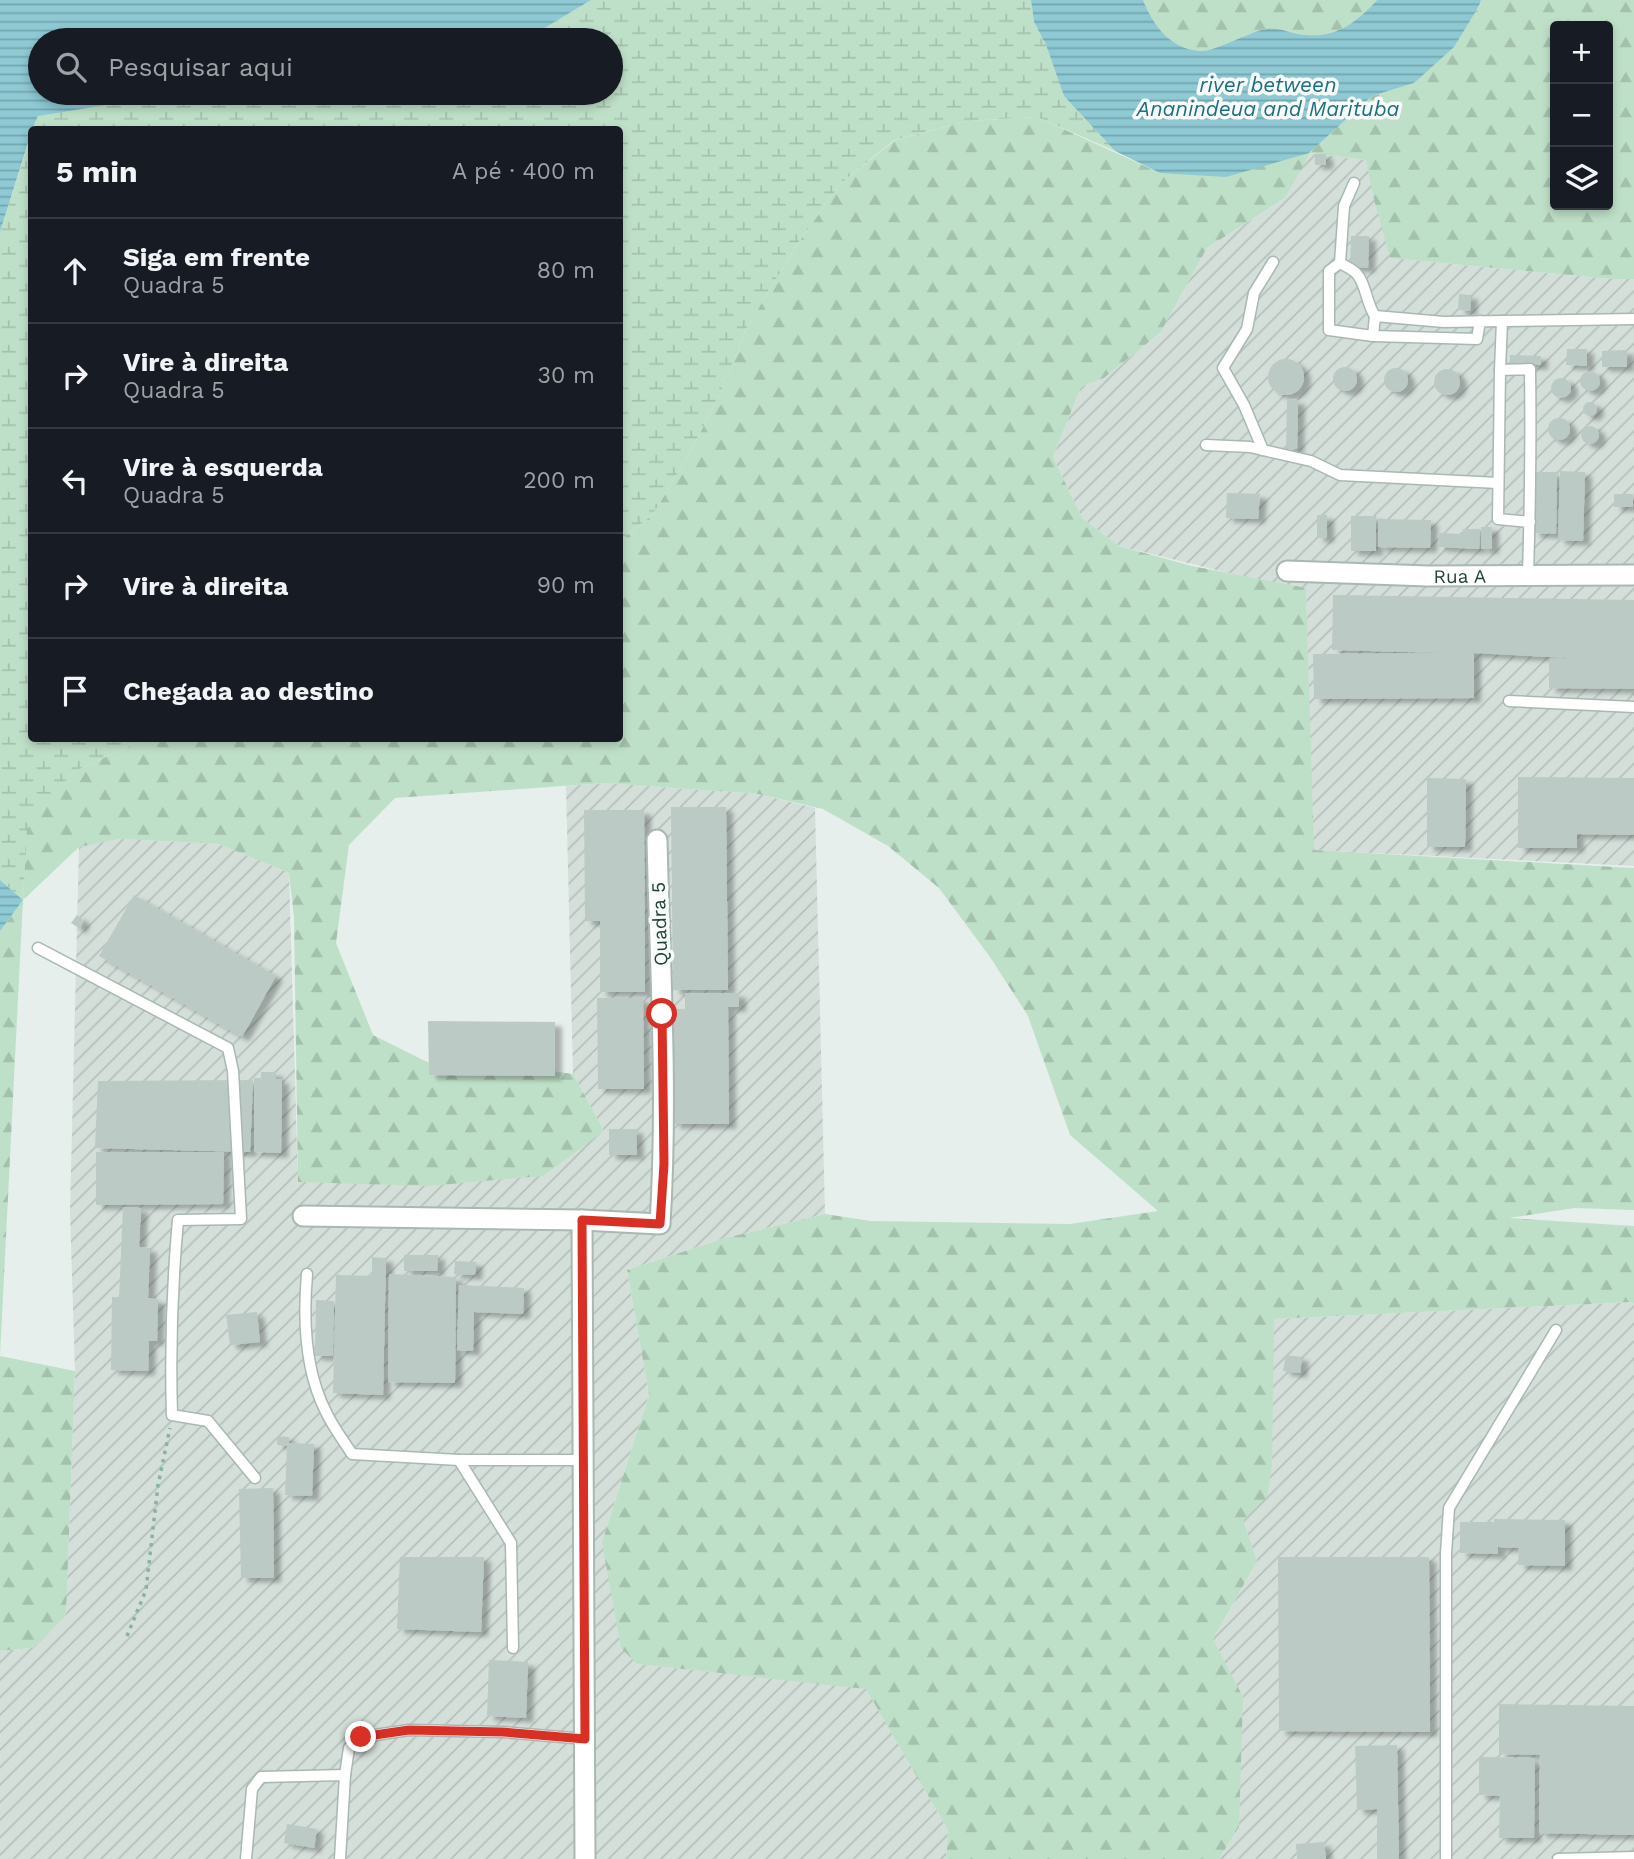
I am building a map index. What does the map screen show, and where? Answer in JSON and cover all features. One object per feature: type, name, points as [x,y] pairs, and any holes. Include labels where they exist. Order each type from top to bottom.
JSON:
[{"type":"street","name":"Rua A","points":[[1287,571],[1428,576],[1634,575]]},
{"type":"street","name":"Quadra 5","points":[[303,1216],[582,1220],[660,1224],[664,1164],[657,840]]},
{"type":"street","points":[[582,1220],[585,1859]]},
{"type":"lane","points":[[1354,183],[1344,206],[1340,263],[1329,271],[1329,330],[1373,336],[1477,339],[1480,321]]},
{"type":"lane","points":[[1264,450],[1244,405],[1223,368],[1247,329],[1254,293],[1273,262]]},
{"type":"lane","points":[[1340,263],[1356,272],[1362,282],[1368,305],[1375,316],[1373,336]]},
{"type":"lane","points":[[1375,316],[1444,322],[1634,319]]},
{"type":"lane","points":[[1502,321],[1498,519],[1530,523]]},
{"type":"lane","points":[[1500,370],[1530,369],[1528,576]]},
{"type":"lane","points":[[1206,445],[1264,450],[1311,461],[1340,475],[1498,483]]},
{"type":"lane","points":[[1509,701],[1634,707]]},
{"type":"lane","points":[[37,948],[228,1048],[233,1071],[241,1219],[178,1220],[170,1332],[172,1415],[208,1422],[255,1478]]},
{"type":"lane","points":[[307,1274],[304,1303],[310,1365],[326,1412],[352,1454],[459,1460],[583,1460]]},
{"type":"lane","points":[[1446,1859],[1446,1554],[1449,1508],[1556,1330]]},
{"type":"lane","points":[[459,1460],[511,1544],[513,1648]]},
{"type":"lane","points":[[340,1859],[349,1748],[361,1737],[409,1730],[503,1732],[585,1739]]},
{"type":"lane","points":[[246,1859],[252,1788],[261,1777],[345,1775]]},
{"type":"lane","points":[[1558,1859],[1634,1857]]},
{"type":"path","points":[[127,1636],[146,1590],[158,1485],[172,1415]]},
{"type":"shaded area","points":[[1309,153],[1366,160],[1391,258],[1634,279],[1634,866],[1313,850],[1306,592],[1119,546],[1082,518],[1053,457],[1081,387],[1104,378],[1159,334],[1207,248],[1285,198]]},
{"type":"shaded area","points":[[604,783],[758,794],[815,808],[825,1214],[725,1238],[627,1270],[649,1395],[602,1542],[637,1664],[866,1688],[948,1830],[946,1859],[0,1859],[0,1651],[32,1648],[66,1616],[75,1371],[70,1211],[79,846],[120,839],[219,844],[289,873],[298,1182],[604,1131],[573,1074],[566,786]]},
{"type":"shaded area","points":[[1632,1302],[1634,1859],[1219,1859],[1239,1827],[1213,1639],[1257,1561],[1242,1520],[1274,1319]]},
{"type":"green space","points":[[591,0],[1031,0],[1034,22],[1046,45],[1064,96],[1115,151],[1037,117],[968,121],[894,140],[841,183],[798,243],[747,327],[720,394],[688,456],[653,514],[623,539],[623,126],[34,126],[38,115],[103,105],[623,105],[623,28],[545,28]]},
{"type":"green space","points":[[1143,0],[1377,0],[1360,17],[1342,29],[1322,35],[1266,29],[1200,51],[1171,41],[1158,27]]},
{"type":"green space","points":[[1481,0],[1634,0],[1634,279],[1390,258],[1366,160],[1310,153],[1285,198],[1207,248],[1160,333],[1104,378],[1081,387],[1053,457],[1082,518],[1119,546],[1192,566],[1306,588],[1314,850],[1634,868],[1634,1210],[1575,1208],[1509,1218],[1634,1226],[1634,1304],[1274,1319],[1272,1466],[1267,1497],[1243,1520],[1257,1561],[1213,1639],[1243,1697],[1239,1827],[1219,1859],[946,1859],[948,1830],[866,1689],[637,1664],[621,1648],[602,1542],[649,1395],[627,1270],[725,1238],[825,1214],[871,1221],[1070,1224],[1158,1211],[1070,1135],[1028,1016],[990,957],[939,888],[888,846],[823,809],[758,794],[604,783],[395,798],[349,845],[336,943],[373,1035],[433,1065],[489,1062],[573,1074],[604,1131],[543,1176],[428,1186],[298,1182],[294,918],[289,873],[219,844],[120,839],[79,847],[23,900],[26,829],[73,772],[138,742],[623,742],[623,539],[653,514],[688,456],[720,394],[747,327],[798,243],[841,183],[895,140],[968,121],[1037,117],[1160,173],[1309,153],[1372,96],[1414,83],[1479,7]]},
{"type":"green space","points":[[28,144],[28,742],[138,742],[73,772],[27,829],[23,900],[0,880],[0,232]]},
{"type":"green space","points":[[23,900],[0,1356],[0,931]]},
{"type":"green space","points":[[0,1356],[75,1371],[66,1616],[32,1648],[0,1651]]},
{"type":"water","points":[[0,0],[591,0],[545,28],[28,28],[28,105],[106,105],[38,116],[34,126],[28,126],[28,143],[0,232]]},
{"type":"water","name":"river between Ananindeua and Marituba","points":[[1031,0],[1143,0],[1158,27],[1171,41],[1200,51],[1266,29],[1322,35],[1342,29],[1360,17],[1377,0],[1481,0],[1454,47],[1414,83],[1372,96],[1309,153],[1226,177],[1160,173],[1115,151],[1064,96],[1046,45],[1034,22]]},
{"type":"water","points":[[0,880],[23,900],[0,931]]},
{"type":"building","points":[[1315,154],[1326,154],[1326,165],[1315,165]]},
{"type":"building","points":[[1351,236],[1369,236],[1368,268],[1350,267]]},
{"type":"building","points":[[1459,294],[1471,295],[1470,311],[1458,310]]},
{"type":"building","points":[[1567,349],[1587,349],[1587,366],[1566,365]]},
{"type":"building","points":[[1627,350],[1627,367],[1602,367],[1602,351]]},
{"type":"building","points":[[1510,355],[1541,356],[1541,365],[1510,364]]},
{"type":"building","points":[[1286,359],[1299,364],[1304,377],[1299,390],[1286,395],[1273,390],[1268,377],[1273,364]]},
{"type":"building","points":[[1345,367],[1356,374],[1357,379],[1350,390],[1345,391],[1334,384],[1333,379],[1340,368]]},
{"type":"building","points":[[1396,368],[1407,375],[1408,380],[1401,391],[1396,392],[1385,385],[1384,380],[1391,369]]},
{"type":"building","points":[[1447,369],[1456,373],[1460,382],[1456,391],[1447,395],[1438,391],[1434,382],[1438,373]]},
{"type":"building","points":[[1590,371],[1597,374],[1600,381],[1597,388],[1590,391],[1583,388],[1580,381],[1583,374]]},
{"type":"building","points":[[1561,378],[1568,381],[1571,388],[1568,395],[1561,398],[1554,395],[1551,388],[1554,381]]},
{"type":"building","points":[[1287,399],[1298,400],[1297,449],[1286,449]]},
{"type":"building","points":[[1587,402],[1593,402],[1597,409],[1593,416],[1587,416],[1583,412],[1583,406]]},
{"type":"building","points":[[1559,418],[1567,421],[1570,429],[1567,437],[1559,440],[1551,437],[1548,429],[1551,421]]},
{"type":"building","points":[[1590,426],[1596,429],[1599,435],[1596,441],[1590,444],[1584,441],[1581,435],[1584,429]]},
{"type":"building","points":[[1560,471],[1585,472],[1583,541],[1558,540]]},
{"type":"building","points":[[1534,472],[1557,472],[1556,534],[1533,533]]},
{"type":"building","points":[[1227,493],[1260,494],[1258,519],[1226,518]]},
{"type":"building","points":[[1614,494],[1633,494],[1633,507],[1614,507]]},
{"type":"building","points":[[1317,515],[1327,515],[1327,538],[1317,538]]},
{"type":"building","points":[[1351,516],[1376,516],[1376,551],[1351,551]]},
{"type":"building","points":[[1378,519],[1431,520],[1430,548],[1378,547]]},
{"type":"building","points":[[1481,527],[1492,527],[1492,549],[1481,549]]},
{"type":"building","points":[[1463,529],[1480,529],[1479,549],[1438,547],[1439,533],[1463,534]]},
{"type":"building","points":[[1333,595],[1634,600],[1634,689],[1549,688],[1549,659],[1570,658],[1474,653],[1474,698],[1314,699],[1313,654],[1445,653],[1332,650]]},
{"type":"building","points":[[1518,777],[1634,778],[1634,835],[1577,834],[1577,848],[1518,848]]},
{"type":"building","points":[[1427,778],[1466,779],[1465,847],[1427,847]]},
{"type":"building","points":[[671,807],[726,807],[728,990],[673,990]]},
{"type":"building","points":[[584,810],[644,810],[645,992],[600,992],[600,921],[585,921]]},
{"type":"building","points":[[134,895],[276,976],[242,1037],[99,956]]},
{"type":"building","points":[[77,915],[83,920],[80,929],[71,923]]},
{"type":"building","points":[[685,993],[739,993],[739,1007],[728,1007],[729,1124],[673,1124],[672,1009],[685,1009]]},
{"type":"building","points":[[597,998],[643,998],[644,1089],[598,1089]]},
{"type":"building","points":[[428,1021],[555,1022],[555,1076],[429,1075]]},
{"type":"building","points":[[261,1072],[276,1072],[276,1079],[282,1079],[281,1153],[254,1152],[254,1078],[261,1078]]},
{"type":"building","points":[[253,1080],[250,1152],[95,1148],[98,1081]]},
{"type":"building","points":[[609,1129],[636,1129],[637,1155],[609,1155]]},
{"type":"building","points":[[96,1152],[224,1152],[223,1204],[96,1205]]},
{"type":"building","points":[[123,1207],[141,1208],[139,1247],[150,1248],[148,1298],[158,1299],[157,1341],[149,1341],[148,1371],[111,1370],[112,1297],[119,1297]]},
{"type":"building","points":[[404,1255],[438,1255],[437,1271],[404,1271]]},
{"type":"building","points":[[372,1257],[386,1258],[383,1395],[333,1393],[336,1275],[372,1276]]},
{"type":"building","points":[[455,1261],[476,1262],[475,1275],[454,1274]]},
{"type":"building","points":[[389,1274],[456,1277],[455,1383],[388,1382]]},
{"type":"building","points":[[459,1285],[524,1288],[523,1314],[474,1312],[473,1351],[457,1350]]},
{"type":"building","points":[[316,1300],[334,1301],[333,1356],[315,1356]]},
{"type":"building","points":[[257,1312],[260,1342],[230,1345],[226,1315]]},
{"type":"building","points":[[1286,1355],[1302,1357],[1300,1373],[1283,1371]]},
{"type":"building","points":[[277,1436],[289,1437],[289,1443],[314,1444],[312,1496],[285,1495],[287,1446],[277,1445]]},
{"type":"building","points":[[273,1488],[274,1578],[241,1578],[239,1489]]},
{"type":"building","points":[[1494,1519],[1565,1520],[1565,1566],[1518,1565],[1519,1548],[1498,1547],[1498,1554],[1460,1553],[1460,1522],[1494,1522]]},
{"type":"building","points":[[400,1557],[484,1557],[481,1632],[397,1629]]},
{"type":"building","points":[[1278,1557],[1429,1557],[1430,1732],[1279,1731]]},
{"type":"building","points":[[489,1660],[528,1662],[526,1718],[487,1716]]},
{"type":"building","points":[[1499,1704],[1634,1706],[1634,1835],[1539,1833],[1540,1755],[1499,1754]]},
{"type":"building","points":[[1397,1745],[1399,1859],[1377,1859],[1377,1809],[1357,1810],[1355,1746]]},
{"type":"building","points":[[1479,1757],[1535,1758],[1534,1838],[1499,1838],[1500,1796],[1479,1795]]},
{"type":"building","points":[[287,1824],[317,1829],[314,1848],[284,1843]]},
{"type":"building","points":[[1324,1842],[1326,1859],[1297,1859],[1296,1844]]},
{"type":"route","points":[[361,1737],[409,1730],[503,1732],[585,1739],[582,1220],[660,1224],[664,1164],[662,1014]]}]
